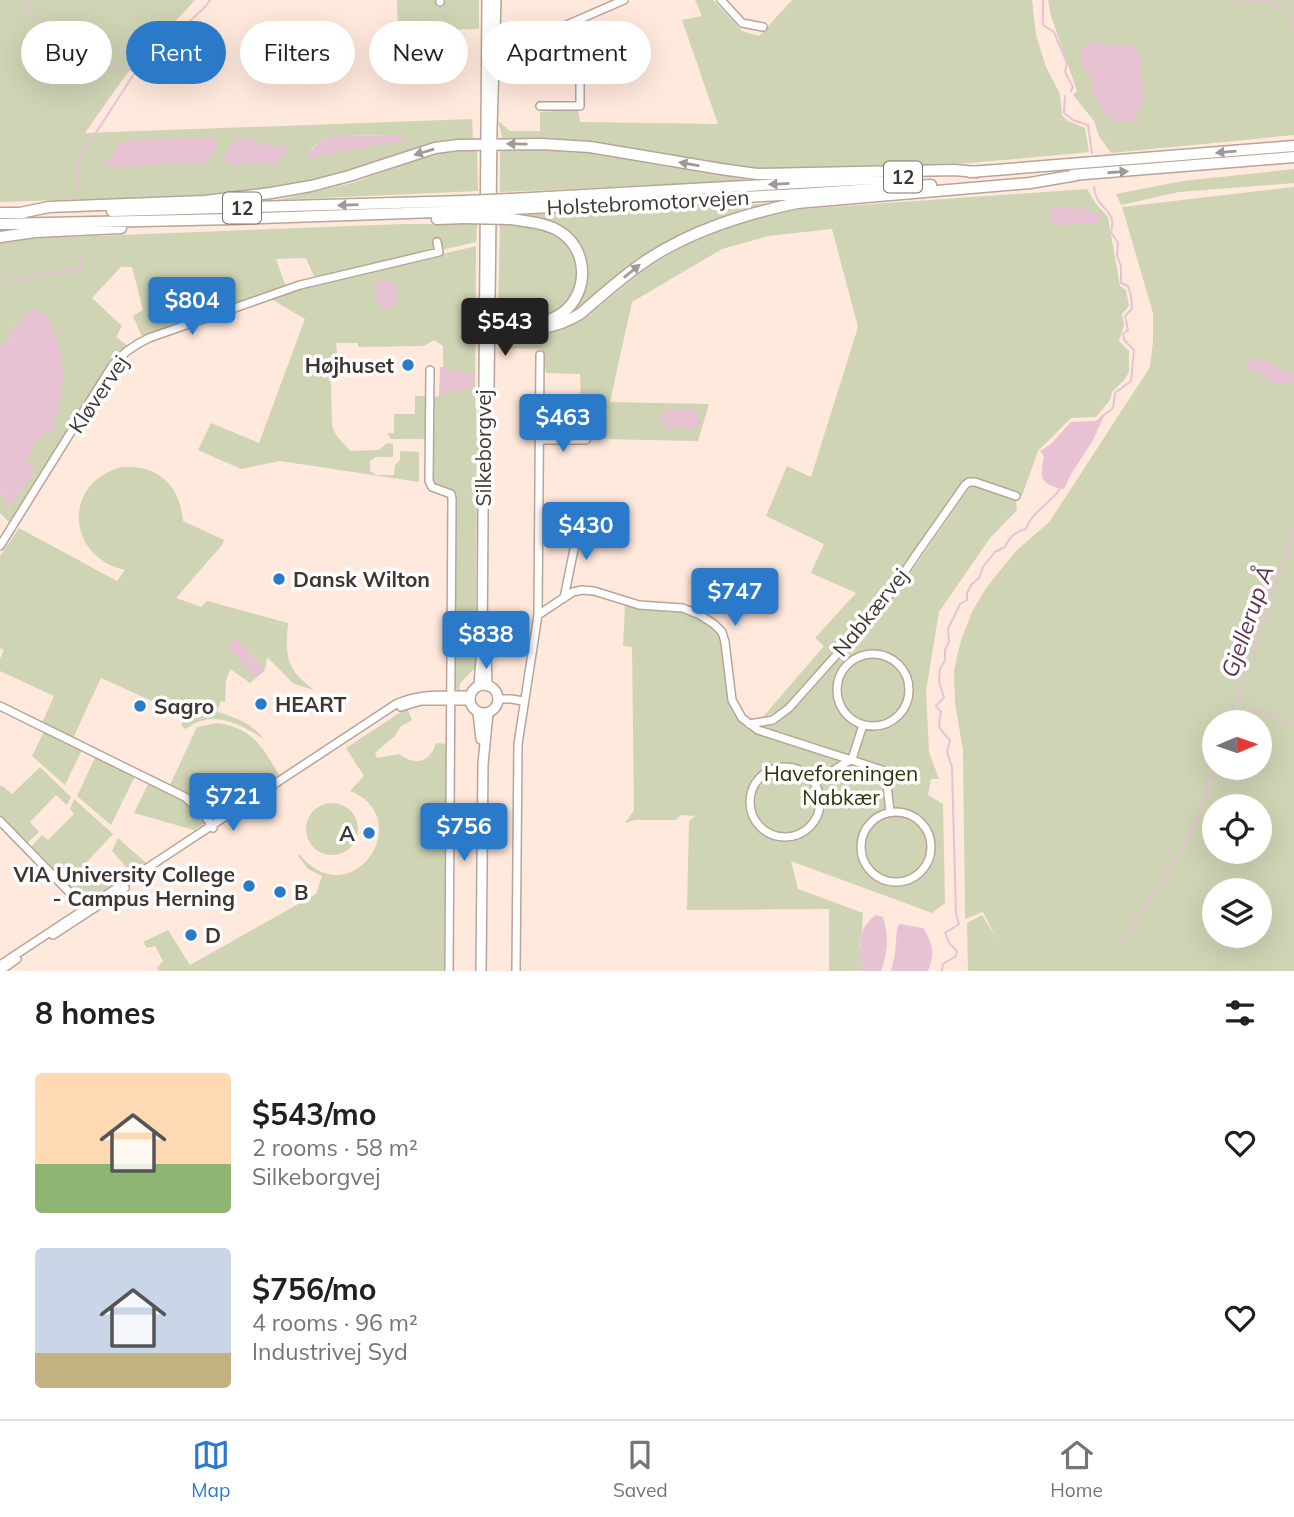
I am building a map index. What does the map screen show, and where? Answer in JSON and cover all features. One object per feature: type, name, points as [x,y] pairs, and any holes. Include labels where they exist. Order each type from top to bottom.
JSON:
[{"type":"highway","points":[[20,213],[49,207],[205,201],[271,193],[349,176],[435,148],[458,145],[542,144],[590,148],[757,174],[954,170],[977,172]]},
{"type":"highway","name":"Holstebromotorvejen","points":[[512,209],[1294,146]]},
{"type":"highway","name":"Holstebromotorvejen","points":[[0,213],[281,207],[512,209],[801,194],[1294,157]]},
{"type":"highway","points":[[488,325],[541,329],[555,327],[580,314],[646,261],[670,246],[694,234],[767,209],[1030,183],[1077,175]]},
{"type":"highway","points":[[465,210],[512,209],[552,228],[566,236],[575,246],[583,272],[575,300],[553,318],[488,325]]},
{"type":"highway","name":"12","points":[[0,224],[384,215],[420,219],[465,210]]},
{"type":"highway","points":[[0,237],[35,232],[200,225],[233,219]]},
{"type":"main road","name":"Silkeborgvej","points":[[483,686],[488,325],[487,0]]},
{"type":"main road","name":"Silkeborgvej","points":[[489,144],[496,0]]},
{"type":"main road","points":[[483,686],[495,690],[498,699],[496,707],[483,713],[473,709],[470,698],[472,691],[483,686]]},
{"type":"main road","points":[[481,971],[483,713]]},
{"type":"street","points":[[602,0],[603,9]]},
{"type":"street","points":[[540,106],[580,106],[580,20],[624,0]]},
{"type":"street","points":[[721,0],[742,23],[763,27]]},
{"type":"street","name":"Kløvervej","points":[[0,547],[112,366],[133,346],[300,285],[439,252],[437,242]]},
{"type":"street","points":[[516,971],[518,744],[538,615],[540,355]]},
{"type":"street","points":[[430,370],[429,481],[432,487],[451,494],[452,499],[449,971]]},
{"type":"street","points":[[540,440],[586,440]]},
{"type":"street","name":"Nabkærvej","points":[[749,724],[773,720],[789,708],[887,598],[965,485],[975,482],[1016,496]]},
{"type":"street","points":[[564,598],[580,520]]},
{"type":"street","points":[[538,615],[573,592],[582,590],[639,605],[683,608],[700,615],[722,632],[732,700],[749,724],[758,730],[882,770],[887,785],[890,812]]},
{"type":"street","points":[[883,655],[903,670],[908,681],[906,706],[899,716],[888,723],[876,727],[863,725],[852,720],[843,711],[838,699],[840,675],[848,664],[858,657],[883,655]]},
{"type":"street","points":[[0,971],[285,779],[397,708],[421,701],[470,698]]},
{"type":"street","points":[[498,699],[523,701]]},
{"type":"street","points":[[0,706],[185,797],[213,827]]},
{"type":"street","points":[[814,782],[850,760],[863,725]]},
{"type":"street","points":[[788,767],[807,774],[814,782],[821,802],[815,822],[808,830],[788,838],[778,837],[759,827],[750,808],[750,797],[759,778],[777,768],[788,767]]},
{"type":"street","points":[[890,812],[904,813],[915,818],[924,826],[930,837],[929,861],[912,879],[901,883],[888,882],[877,877],[868,869],[862,858],[863,834],[870,824],[890,812]]},
{"type":"street","points":[[0,821],[74,897],[85,912]]},
{"type":"street","points":[[0,965],[85,912]]},
{"type":"green space","points":[[0,0],[195,0],[176,21],[126,21],[126,75],[85,133],[472,119],[473,140],[457,141],[346,172],[268,190],[213,195],[0,202]],"holes":[[[333,136],[404,137],[307,155],[318,143]]]},
{"type":"green space","points":[[397,0],[479,0],[479,29],[468,29],[468,21],[398,21]]},
{"type":"green space","points":[[695,0],[713,0],[742,31],[759,36],[792,0],[1032,0],[1036,35],[1046,67],[1060,94],[1062,115],[1068,121],[1085,128],[1089,152],[923,166],[799,170],[736,168],[569,141],[503,140],[498,121],[510,131],[540,131],[540,112],[578,110],[580,122],[718,124],[682,20],[702,16]]},
{"type":"green space","points":[[1048,0],[1294,0],[1294,135],[1111,153],[1099,136],[1094,121],[1073,95],[1077,91]]},
{"type":"green space","points":[[469,148],[477,151],[478,191],[277,200],[352,183],[439,152]]},
{"type":"green space","points":[[500,148],[588,151],[729,174],[788,179],[500,192]]},
{"type":"green space","points":[[1294,169],[1294,183],[1179,192],[1121,205],[1116,194],[1183,181]]},
{"type":"green space","points":[[1294,187],[1294,971],[968,971],[967,923],[982,915],[996,937],[983,912],[965,919],[963,750],[955,703],[954,670],[961,640],[972,612],[986,588],[1016,551],[1050,521],[1150,367],[1153,313],[1122,207]]},
{"type":"green space","points":[[1087,189],[1108,217],[1120,286],[1126,290],[1129,306],[1122,314],[1124,325],[1119,341],[1129,351],[1129,372],[1125,379],[1112,392],[1110,400],[1096,417],[1071,418],[1038,451],[1022,496],[970,477],[938,515],[889,587],[788,707],[762,718],[824,646],[815,638],[856,593],[811,573],[824,544],[766,516],[787,466],[811,477],[858,327],[832,229],[768,236],[722,249],[632,302],[610,402],[709,404],[698,441],[601,439],[607,412],[605,408],[581,404],[580,374],[546,373],[542,349],[502,348],[503,333],[543,334],[563,329],[582,320],[646,268],[687,244],[731,225],[788,210]]},
{"type":"green space","points":[[778,203],[730,216],[690,232],[576,312],[559,320],[585,286],[586,272],[582,251],[576,241],[560,228],[516,215]]},
{"type":"green space","points":[[403,224],[477,224],[476,242],[315,279],[306,258],[276,259],[286,287],[143,339],[133,316],[143,310],[132,267],[121,267],[92,298],[122,326],[116,337],[128,346],[116,355],[10,523],[0,513],[0,495],[10,507],[35,467],[26,461],[42,433],[48,316],[35,310],[25,314],[0,348],[0,242],[18,239]]},
{"type":"green space","points":[[500,224],[524,225],[556,235],[575,257],[575,286],[565,303],[549,316],[498,315]]},
{"type":"green space","points":[[476,246],[475,404],[478,422],[475,668],[460,683],[459,691],[455,688],[456,499],[452,491],[434,485],[433,480],[434,397],[439,396],[443,346],[434,340],[424,346],[358,347],[358,343],[336,343],[338,364],[352,361],[352,371],[336,370],[331,382],[332,426],[336,435],[350,451],[379,450],[387,443],[393,444],[393,457],[376,457],[370,461],[370,471],[376,475],[394,475],[395,465],[400,460],[400,451],[419,452],[419,482],[280,461],[241,469],[198,450],[211,423],[259,443],[305,319],[271,299],[320,283]]},
{"type":"green space","points":[[415,396],[427,399],[427,435],[423,439],[391,439],[387,433],[394,433],[394,414],[415,414]]},
{"type":"green space","points":[[122,467],[146,470],[165,480],[177,497],[183,521],[224,540],[176,598],[201,607],[207,601],[288,623],[289,661],[298,675],[314,690],[294,684],[267,657],[265,670],[236,638],[227,646],[256,678],[250,683],[230,669],[226,681],[225,702],[221,701],[217,712],[243,722],[264,739],[226,720],[206,720],[186,729],[181,726],[185,716],[101,678],[73,738],[42,723],[54,696],[0,671],[0,659],[4,650],[0,648],[0,556],[19,528],[117,581],[125,570],[105,562],[91,550],[82,535],[79,519],[81,502],[89,487],[103,475]]},
{"type":"green space","name":"Haveforeningen Nabkær","points":[[972,484],[1016,499],[1017,510],[990,538],[939,612],[926,691],[929,752],[939,779],[931,779],[928,795],[943,804],[945,903],[932,913],[791,861],[798,889],[863,913],[859,944],[863,971],[829,971],[829,909],[687,910],[689,821],[695,816],[681,815],[676,820],[635,820],[625,823],[634,810],[632,647],[623,646],[625,606],[678,611],[694,616],[715,629],[723,642],[726,681],[732,705],[746,725],[758,734],[765,726],[775,725],[794,710],[893,598]]},
{"type":"green space","points":[[407,708],[412,720],[401,726],[395,736],[375,753],[377,758],[399,754],[416,761],[430,755],[436,743],[448,744],[444,971],[159,971],[157,968],[163,961],[155,946],[147,948],[143,942],[168,930],[190,965],[316,894],[322,876],[308,869],[299,854],[319,871],[339,875],[356,869],[370,857],[378,840],[378,821],[370,804],[350,791],[364,776],[346,748]]},
{"type":"green space","points":[[217,723],[248,734],[267,755],[279,775],[254,791],[241,772],[230,779],[227,775],[208,787],[220,805],[230,808],[211,820],[189,797],[170,785],[197,727]]},
{"type":"green space","points":[[44,731],[82,750],[65,785],[32,756]]},
{"type":"green space","points":[[96,756],[135,776],[111,825],[77,796]]},
{"type":"green space","points":[[40,767],[71,797],[67,805],[56,795],[30,822],[39,832],[26,844],[0,817],[0,787],[1,785],[12,794]]},
{"type":"green space","points":[[149,782],[184,800],[205,823],[194,830],[134,813]]},
{"type":"green space","points":[[74,799],[113,834],[84,865],[98,886],[126,867],[112,851],[118,838],[146,863],[84,904],[30,848],[42,835],[48,840],[74,814],[70,809]]},
{"type":"green space","points":[[332,803],[342,805],[350,811],[356,819],[356,839],[350,847],[342,853],[332,855],[322,853],[314,847],[308,839],[306,829],[308,819],[314,811],[322,805]]},
{"type":"shaded area","points":[[1088,42],[1135,47],[1140,56],[1144,99],[1135,120],[1119,123],[1104,113],[1095,101],[1097,96],[1092,92],[1093,81],[1083,66],[1080,53]]},
{"type":"shaded area","points":[[333,136],[405,137],[402,140],[310,158],[307,155],[318,143]]},
{"type":"shaded area","points":[[242,137],[268,146],[286,146],[287,152],[274,163],[226,163],[229,147]]},
{"type":"shaded area","points":[[215,138],[217,145],[207,161],[200,164],[106,168],[118,145],[128,140]]},
{"type":"shaded area","points":[[1063,206],[1088,210],[1101,217],[1098,223],[1053,225],[1048,219],[1051,210]]},
{"type":"shaded area","points":[[384,279],[397,286],[397,294],[394,304],[383,310],[375,289],[377,281]]},
{"type":"shaded area","points":[[35,310],[48,316],[52,324],[62,357],[64,379],[53,432],[42,433],[26,461],[36,467],[10,507],[0,495],[0,348],[25,314]]},
{"type":"shaded area","points":[[1253,359],[1284,369],[1294,375],[1294,381],[1283,384],[1271,382],[1260,372],[1247,369],[1247,364]]},
{"type":"shaded area","points":[[440,368],[473,374],[473,388],[440,394]]},
{"type":"shaded area","points":[[673,409],[697,412],[700,420],[698,426],[689,429],[676,426],[670,431],[664,424],[661,413]]},
{"type":"shaded area","points":[[1104,416],[1064,489],[1046,482],[1042,475],[1044,456],[1040,451],[1051,444],[1071,422],[1095,421]]},
{"type":"shaded area","points":[[236,637],[265,670],[256,678],[227,646]]},
{"type":"shaded area","points":[[876,915],[883,917],[885,925],[885,957],[881,971],[863,971],[860,940],[865,927]]},
{"type":"shaded area","points":[[899,924],[923,928],[932,949],[928,971],[891,971]]},
{"type":"waterway","points":[[23,0],[38,21]]},
{"type":"waterway","points":[[78,187],[77,162],[136,71],[210,0]]},
{"type":"waterway","points":[[1043,0],[1043,25],[1054,32],[1067,63],[1065,72],[1073,87],[1071,91]]},
{"type":"waterway","points":[[1239,0],[1264,1],[1286,9],[1294,24]]},
{"type":"waterway","points":[[112,66],[126,69]]},
{"type":"waterway","points":[[1065,96],[1064,113],[1073,120],[1088,125],[1092,153]]},
{"type":"waterway","points":[[1094,187],[1098,201],[1112,218],[1111,232],[1118,243],[1121,283],[1128,286],[1131,296],[1132,309],[1125,316],[1128,330],[1123,334],[1124,340],[1134,350],[1131,381],[1115,393],[1113,408],[1100,418]]},
{"type":"waterway","points":[[0,284],[81,269],[80,250]]},
{"type":"waterway","points":[[942,971],[943,964],[956,956],[957,951],[949,943],[945,933],[959,924],[956,914],[952,767],[947,752],[950,740],[940,728],[941,712],[936,706],[944,697],[939,682],[940,669],[949,642],[948,629],[960,604],[967,600],[967,593],[979,578],[983,567],[995,552],[1005,547],[1013,535],[1026,529],[1032,517],[1060,489]]},
{"type":"waterway","name":"Gjellerup Å","points":[[1233,710],[1294,529]]},
{"type":"waterway","points":[[1247,707],[1294,723]]},
{"type":"waterway","name":"Gjellerup Å","points":[[1120,943],[1186,843],[1198,817],[1210,780]]},
{"type":"place","name":"Højhuset","points":[[408,365]]},
{"type":"place","name":"Dansk Wilton","points":[[279,579]]},
{"type":"place","name":"HEART","points":[[261,704]]},
{"type":"place","name":"Sagro","points":[[140,706]]},
{"type":"place","name":"A","points":[[369,833]]},
{"type":"place","name":"VIA University College - Campus Herning","points":[[249,886]]},
{"type":"place","name":"B","points":[[280,892]]},
{"type":"place","name":"D","points":[[191,935]]}]
